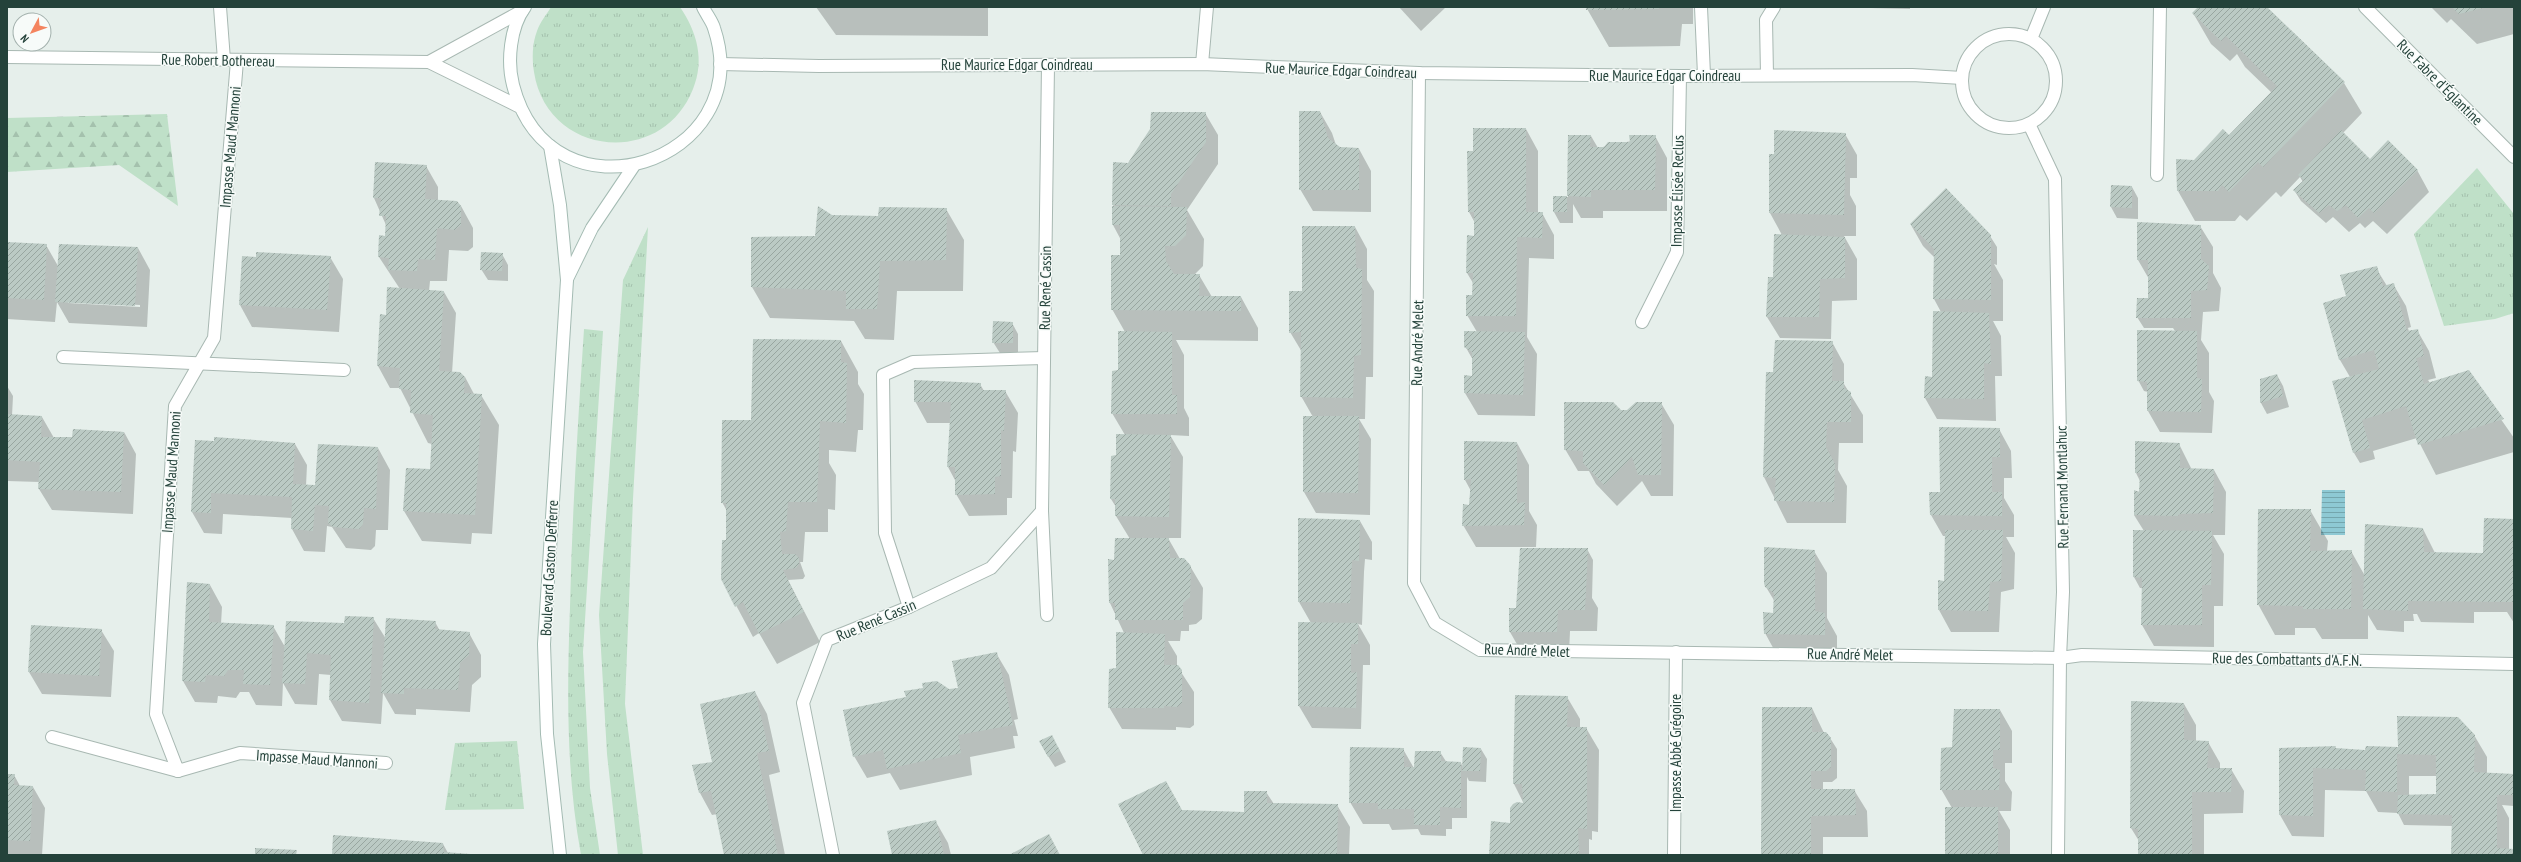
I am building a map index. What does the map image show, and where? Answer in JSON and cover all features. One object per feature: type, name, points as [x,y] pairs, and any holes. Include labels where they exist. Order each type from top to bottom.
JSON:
[{"type":"street","points":[[220,7],[224,60]]},
{"type":"street","points":[[524,9],[511,48],[510,74],[518,106],[532,128],[550,146],[570,158],[592,166],[633,166],[662,157],[686,141],[704,118],[716,92],[720,64],[714,28],[703,7]]},
{"type":"street","points":[[1202,64],[1206,7]]},
{"type":"street","points":[[1702,7],[1704,75]]},
{"type":"street","points":[[1767,75],[1766,20],[1774,7]]},
{"type":"street","points":[[2032,39],[2044,7]]},
{"type":"street","points":[[2157,175],[2160,7]]},
{"type":"street","name":"Rue Fabre d'Églantine","points":[[2365,7],[2514,157]]},
{"type":"street","name":"Rue Robert Bothereau","points":[[429,62],[524,9]]},
{"type":"street","points":[[2000,34],[2017,34],[2032,39],[2044,48],[2052,60],[2056,75],[2056,90],[2046,110],[2029,124],[2013,128],[1997,127],[1982,120],[1971,109],[1964,94],[1962,78],[1965,63],[1973,49],[1986,40],[2000,34]]},
{"type":"street","name":"Rue Robert Bothereau","points":[[7,57],[237,61],[429,62],[518,106]]},
{"type":"street","name":"Impasse Maud Mannoni","points":[[237,61],[214,338],[198,363],[175,406],[156,714],[178,771],[240,753],[386,763]]},
{"type":"street","name":"Rue Maurice Edgar Coindreau","points":[[720,64],[1202,64],[1419,73],[1680,76],[1912,75],[1962,78]]},
{"type":"street","name":"Rue René Cassin","points":[[1048,65],[1042,511],[1048,616]]},
{"type":"street","name":"Rue André Melet","points":[[1419,73],[1414,582],[1436,623],[1480,650],[2060,658]]},
{"type":"street","name":"Impasse Élisée Reclus","points":[[1642,322],[1677,252],[1680,76]]},
{"type":"street","name":"Rue Fernand Montlahuc","points":[[2029,124],[2055,180],[2063,592],[2060,658],[2058,855]]},
{"type":"street","name":"Boulevard Gaston Defferre","points":[[550,146],[560,205],[567,280],[544,644],[547,734],[560,855]]},
{"type":"street","name":"Boulevard Gaston Defferre","points":[[567,280],[592,228],[633,166]]},
{"type":"street","points":[[63,357],[344,370]]},
{"type":"street","points":[[910,607],[885,533],[883,375],[913,362],[1044,358]]},
{"type":"street","name":"Rue René Cassin","points":[[833,855],[803,703],[827,640],[910,607],[991,568],[1042,511]]},
{"type":"street","name":"Impasse Abbé Grégoire","points":[[1674,855],[1676,652]]},
{"type":"street","name":"Rue des Combattants d'A.F.N.","points":[[2060,658],[2082,655],[2514,664]]},
{"type":"street","points":[[52,737],[178,771]]},
{"type":"green space","points":[[551,7],[680,7],[695,36],[699,57],[697,78],[693,89],[678,114],[657,132],[632,141],[607,142],[582,136],[560,122],[543,100],[534,72],[533,62],[533,46],[535,36],[540,24]]},
{"type":"green space","points":[[167,114],[178,206],[119,165],[7,172],[7,118]]},
{"type":"green space","points":[[2477,168],[2514,214],[2514,313],[2495,319],[2444,326],[2414,234]]},
{"type":"green space","points":[[648,227],[633,499],[625,704],[643,855],[618,855],[607,754],[599,615],[623,280]]},
{"type":"green space","points":[[584,329],[603,331],[583,652],[590,788],[600,855],[581,855],[576,824],[570,763],[568,700],[572,537]]},
{"type":"green space","points":[[517,741],[524,809],[445,810],[455,743]]},
{"type":"water","points":[[2322,490],[2345,490],[2345,535],[2321,535]]},
{"type":"building","points":[[1586,7],[1659,7],[1659,9],[1586,10]]},
{"type":"building","points":[[2198,7],[2267,7],[2345,82],[2263,167],[2258,162],[2229,192],[2222,185],[2218,191],[2177,191],[2176,159],[2194,160],[2223,129],[2229,135],[2277,86],[2226,36],[2221,41],[2192,13]]},
{"type":"building","points":[[2452,7],[2483,7],[2483,8],[2459,14]]},
{"type":"building","points":[[1299,111],[1320,111],[1328,138],[1340,147],[1359,148],[1359,190],[1299,190]]},
{"type":"building","points":[[1151,112],[1206,112],[1206,142],[1171,194],[1171,206],[1112,205],[1113,162],[1128,163],[1150,129]]},
{"type":"building","points":[[1473,128],[1526,128],[1526,212],[1543,212],[1542,238],[1517,237],[1516,316],[1466,316],[1466,295],[1472,295],[1473,273],[1466,273],[1467,235],[1474,236],[1474,212],[1468,212],[1467,151],[1473,151]]},
{"type":"building","points":[[1774,130],[1846,133],[1844,215],[1769,213],[1769,154],[1774,154]]},
{"type":"building","points":[[2341,130],[2370,159],[2388,140],[2418,170],[2374,213],[2369,208],[2358,218],[2346,205],[2337,211],[2329,205],[2319,213],[2293,190],[2304,180],[2298,175]]},
{"type":"building","points":[[1568,135],[1591,135],[1590,147],[1604,147],[1608,142],[1630,142],[1629,135],[1656,135],[1655,190],[1591,190],[1591,197],[1567,196]]},
{"type":"building","points":[[375,162],[427,165],[425,199],[457,201],[461,206],[461,225],[455,230],[437,228],[435,260],[418,259],[417,271],[388,270],[389,258],[378,257],[379,235],[385,236],[386,216],[379,216],[381,198],[373,198]]},
{"type":"building","points":[[2111,185],[2132,186],[2132,208],[2110,207]]},
{"type":"building","points":[[1946,188],[1991,235],[1991,300],[1933,299],[1934,249],[1910,224]]},
{"type":"building","points":[[1553,196],[1567,196],[1567,212],[1553,212]]},
{"type":"building","points":[[818,206],[832,215],[878,216],[879,207],[947,208],[946,260],[880,261],[877,309],[846,309],[846,291],[751,287],[751,237],[815,236]]},
{"type":"building","points":[[1112,206],[1187,207],[1186,235],[1175,246],[1165,246],[1166,261],[1174,274],[1200,274],[1199,296],[1241,296],[1241,311],[1111,310],[1111,255],[1120,255],[1120,225],[1112,225]]},
{"type":"building","points":[[2137,222],[2201,225],[2201,259],[2209,266],[2207,290],[2191,291],[2191,318],[2136,318],[2137,298],[2148,298],[2148,260],[2137,260]]},
{"type":"building","points":[[1302,226],[1355,226],[1356,268],[1362,269],[1361,355],[1354,356],[1353,398],[1300,397],[1301,332],[1289,333],[1289,291],[1302,291]]},
{"type":"building","points":[[1774,234],[1845,237],[1845,278],[1820,279],[1819,317],[1766,317],[1768,277],[1773,277]]},
{"type":"building","points":[[7,242],[47,244],[44,300],[7,298]]},
{"type":"building","points":[[59,244],[138,247],[135,306],[55,302]]},
{"type":"building","points":[[256,252],[331,256],[327,310],[239,305],[242,256],[256,257]]},
{"type":"building","points":[[481,252],[503,253],[502,271],[480,270]]},
{"type":"building","points":[[2377,266],[2383,286],[2394,283],[2407,331],[2418,329],[2424,356],[2416,358],[2424,384],[2469,370],[2504,419],[2418,445],[2406,406],[2362,420],[2370,448],[2353,453],[2332,381],[2379,369],[2374,350],[2339,360],[2323,303],[2346,296],[2340,275]]},
{"type":"building","points":[[387,287],[444,291],[439,371],[460,372],[465,377],[464,393],[482,394],[475,515],[403,511],[406,468],[430,469],[433,415],[410,413],[411,390],[399,389],[400,368],[377,366],[380,314],[386,315]]},
{"type":"building","points":[[1933,311],[1989,313],[1991,364],[1984,363],[1984,399],[1924,398],[1925,376],[1932,377]]},
{"type":"building","points":[[993,321],[1013,322],[1013,343],[992,343]]},
{"type":"building","points":[[2137,330],[2197,331],[2197,378],[2202,379],[2201,412],[2147,411],[2147,382],[2137,381]]},
{"type":"building","points":[[1118,331],[1172,332],[1172,395],[1177,395],[1177,414],[1111,414],[1112,371],[1118,370]]},
{"type":"building","points":[[1464,331],[1525,332],[1523,395],[1464,393],[1464,375],[1472,376],[1472,352],[1464,347]]},
{"type":"building","points":[[753,339],[841,340],[841,362],[847,363],[846,423],[820,421],[817,502],[788,502],[786,531],[780,532],[782,554],[795,554],[799,558],[799,564],[796,568],[783,570],[804,612],[759,634],[743,602],[735,607],[721,579],[722,540],[726,540],[726,503],[721,503],[722,420],[751,420]]},
{"type":"building","points":[[1775,340],[1833,341],[1832,381],[1844,381],[1844,388],[1851,392],[1851,422],[1827,422],[1826,447],[1835,464],[1834,502],[1774,501],[1776,478],[1763,477],[1766,372],[1773,372]]},
{"type":"building","points":[[2277,374],[2283,396],[2260,403],[2260,379]]},
{"type":"building","points":[[914,380],[981,383],[981,390],[1006,390],[1004,431],[1001,430],[1001,476],[995,477],[995,494],[955,495],[955,467],[947,467],[951,402],[914,402]]},
{"type":"building","points":[[1564,402],[1613,402],[1621,410],[1627,410],[1636,402],[1662,402],[1661,475],[1638,475],[1632,457],[1604,485],[1583,463],[1583,451],[1564,450]]},
{"type":"building","points":[[7,414],[42,416],[41,437],[72,437],[73,429],[124,432],[121,492],[38,489],[40,462],[7,460]]},
{"type":"building","points":[[1303,416],[1359,416],[1358,493],[1303,492]]},
{"type":"building","points":[[1939,427],[2000,428],[2000,457],[1992,457],[1992,492],[2002,492],[2002,516],[1930,515],[1929,492],[1940,492]]},
{"type":"building","points":[[1116,434],[1171,435],[1169,517],[1115,516],[1115,499],[1110,499],[1111,456],[1116,455]]},
{"type":"building","points":[[214,437],[295,443],[293,484],[315,485],[318,444],[378,447],[376,509],[364,508],[363,524],[359,529],[333,527],[328,523],[329,506],[315,505],[313,531],[291,529],[292,497],[211,493],[211,513],[191,512],[195,440],[214,441]]},
{"type":"building","points":[[1464,441],[1517,442],[1517,503],[1525,502],[1524,525],[1462,526],[1463,504],[1469,505],[1471,479],[1464,480]]},
{"type":"building","points":[[2135,441],[2180,443],[2180,468],[2214,469],[2213,513],[2179,514],[2178,516],[2134,515],[2134,490],[2139,492],[2140,473],[2135,473]]},
{"type":"building","points":[[2258,509],[2311,509],[2310,551],[2352,550],[2351,609],[2303,609],[2303,606],[2257,605]]},
{"type":"building","points":[[1298,518],[1360,520],[1359,561],[1352,560],[1350,603],[1298,602]]},
{"type":"building","points":[[2484,518],[2514,519],[2514,602],[2408,601],[2408,611],[2363,609],[2365,524],[2423,528],[2424,552],[2483,553]]},
{"type":"building","points":[[1945,530],[2003,530],[2001,581],[1990,582],[1988,611],[1938,610],[1938,580],[1944,581]]},
{"type":"building","points":[[2133,530],[2212,531],[2211,585],[2202,585],[2202,625],[2141,625],[2142,578],[2133,577]]},
{"type":"building","points":[[1115,538],[1169,538],[1170,558],[1184,558],[1191,566],[1190,597],[1183,603],[1183,620],[1115,620],[1115,603],[1109,603],[1108,559],[1114,560]]},
{"type":"building","points":[[1764,547],[1815,550],[1815,611],[1825,613],[1825,635],[1764,634],[1763,612],[1773,613],[1774,593],[1765,587],[1764,583]]},
{"type":"building","points":[[1520,548],[1588,548],[1585,610],[1558,610],[1557,632],[1509,632],[1509,608],[1516,608]]},
{"type":"building","points":[[187,582],[210,584],[209,622],[274,625],[270,685],[243,684],[244,670],[228,670],[224,676],[206,675],[205,682],[182,681]]},
{"type":"building","points":[[345,616],[374,617],[369,703],[329,700],[331,655],[307,653],[305,684],[282,683],[286,621],[344,623]]},
{"type":"building","points":[[386,618],[436,621],[435,629],[470,632],[469,655],[460,663],[458,690],[404,688],[404,694],[381,693]]},
{"type":"building","points":[[1298,622],[1358,623],[1358,644],[1351,644],[1351,673],[1357,672],[1356,708],[1298,706]]},
{"type":"building","points":[[31,625],[102,629],[99,676],[28,672]]},
{"type":"building","points":[[1116,632],[1165,634],[1164,665],[1178,665],[1182,670],[1182,703],[1177,707],[1164,706],[1164,708],[1108,708],[1109,669],[1116,668]]},
{"type":"building","points":[[997,652],[1013,725],[958,735],[961,753],[887,769],[883,750],[853,757],[843,710],[906,697],[904,691],[923,688],[922,683],[937,681],[949,689],[958,688],[952,661]]},
{"type":"building","points":[[755,691],[769,751],[757,753],[778,855],[724,855],[711,791],[699,793],[692,765],[712,762],[700,704]]},
{"type":"building","points":[[1515,695],[1568,696],[1567,727],[1587,727],[1587,829],[1578,828],[1579,855],[1489,855],[1491,821],[1510,823],[1510,808],[1517,802],[1523,803],[1522,784],[1513,784]]},
{"type":"building","points":[[2131,701],[2184,703],[2184,740],[2209,741],[2207,768],[2232,768],[2231,792],[2192,792],[2192,855],[2138,855],[2138,829],[2130,828]]},
{"type":"building","points":[[1762,707],[1812,707],[1812,732],[1826,732],[1831,738],[1831,767],[1826,771],[1811,771],[1811,789],[1855,789],[1856,815],[1811,816],[1811,855],[1761,855]]},
{"type":"building","points":[[1954,709],[2000,709],[2000,750],[1993,750],[1993,768],[2000,770],[1999,790],[1940,790],[1941,748],[1952,747]]},
{"type":"building","points":[[2397,716],[2458,717],[2475,735],[2474,772],[2514,774],[2514,795],[2497,795],[2497,848],[2514,849],[2514,855],[2451,855],[2452,815],[2397,814],[2398,795],[2436,794],[2436,755],[2397,754],[2397,792],[2365,791],[2366,770],[2313,768],[2313,816],[2279,815],[2279,748],[2336,746],[2335,748],[2365,750],[2366,746],[2398,747]]},
{"type":"building","points":[[1052,735],[1060,751],[1048,757],[1039,741]]},
{"type":"building","points":[[1350,747],[1404,748],[1404,767],[1414,767],[1415,751],[1441,751],[1441,761],[1461,762],[1461,808],[1440,807],[1440,825],[1414,825],[1414,809],[1378,809],[1378,803],[1349,803]]},
{"type":"building","points":[[1463,747],[1481,748],[1480,771],[1462,771]]},
{"type":"building","points":[[7,774],[15,774],[14,785],[33,786],[30,841],[7,840]]},
{"type":"building","points":[[1166,781],[1182,810],[1244,812],[1244,791],[1267,791],[1267,803],[1338,804],[1337,855],[1143,855],[1118,804]]},
{"type":"building","points":[[1945,807],[1998,807],[1998,855],[1945,855]]},
{"type":"building","points":[[936,820],[944,855],[892,855],[887,831]]},
{"type":"building","points":[[1049,834],[1060,855],[1009,855]]},
{"type":"building","points":[[333,835],[443,843],[444,852],[484,855],[332,855]]},
{"type":"building","points":[[255,848],[297,850],[296,855],[255,855]]}]
